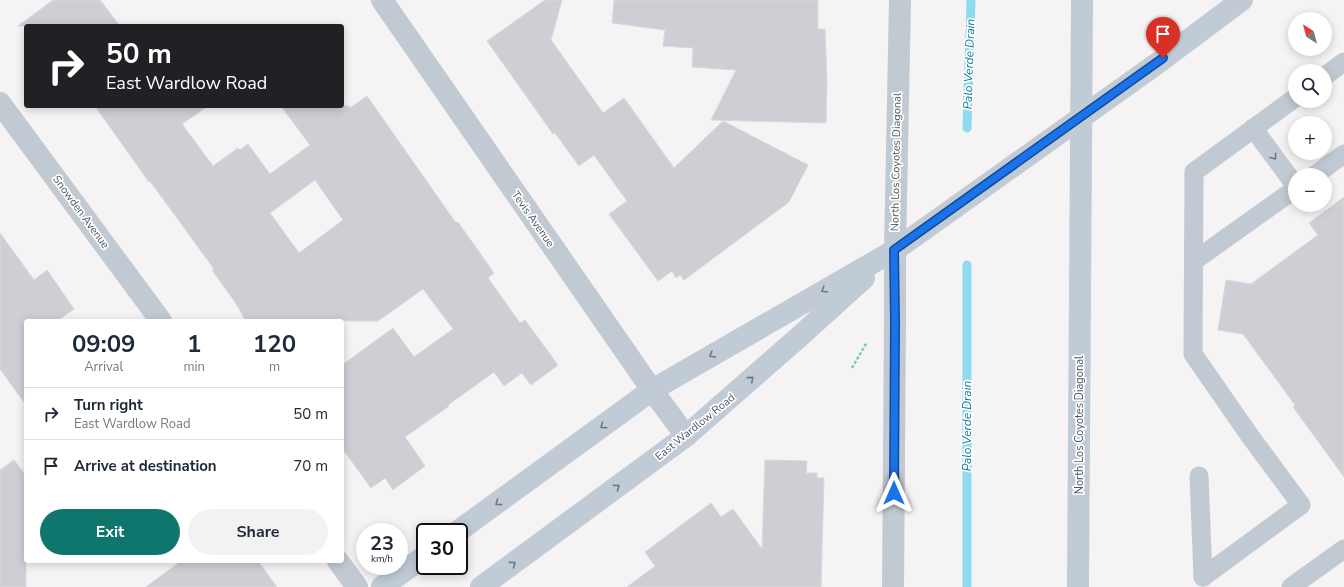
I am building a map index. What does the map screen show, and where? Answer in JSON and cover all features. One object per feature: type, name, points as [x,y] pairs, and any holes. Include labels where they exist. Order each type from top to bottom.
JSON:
[{"type":"main road","name":"North Los Coyotes Diagonal","points":[[1078,587],[1082,0]]},
{"type":"main road","name":"East Wardlow Road","points":[[468,524],[652,390],[894,250],[1080,119],[1242,0]]},
{"type":"main road","name":"East Wardlow Road","points":[[481,587],[686,436],[799,337],[894,250]]},
{"type":"main road","points":[[382,587],[416,562]]},
{"type":"street","name":"Tevis Avenue","points":[[382,0],[652,390],[686,436]]},
{"type":"street","name":"North Los Coyotes Diagonal","points":[[893,587],[895,321],[894,250],[900,0]]},
{"type":"street","name":"Snowden Avenue","points":[[0,103],[160,319]]},
{"type":"street","points":[[340,563],[358,587]]},
{"type":"lane","points":[[1332,71],[1344,62]]},
{"type":"lane","points":[[1199,476],[1203,577],[1301,505],[1250,436],[1193,354],[1194,172],[1288,103]]},
{"type":"lane","points":[[1253,128],[1288,176]]},
{"type":"lane","points":[[1325,168],[1344,154]]},
{"type":"lane","points":[[1194,261],[1288,194]]},
{"type":"lane","points":[[1291,587],[1344,548]]},
{"type":"path","points":[[852,368],[870,336]]},
{"type":"building","points":[[53,0],[100,0],[118,24],[24,24],[24,26],[18,26]]},
{"type":"building","points":[[545,0],[562,0],[551,40],[603,113],[624,98],[674,168],[723,121],[808,165],[789,202],[684,280],[680,275],[676,278],[672,271],[658,281],[609,214],[627,201],[594,155],[579,166],[555,133],[553,134],[487,41]]},
{"type":"building","points":[[614,0],[818,0],[818,29],[825,29],[827,80],[826,123],[711,120],[736,70],[692,67],[693,48],[663,46],[665,30],[612,23]]},
{"type":"building","points":[[367,96],[456,223],[458,222],[494,273],[488,278],[520,323],[525,320],[558,365],[531,385],[522,373],[504,386],[494,372],[405,437],[425,466],[393,490],[385,478],[371,488],[344,451],[344,364],[393,328],[414,357],[453,329],[423,289],[378,321],[344,321],[344,319],[245,319],[235,302],[212,270],[214,269],[96,108],[205,108],[182,124],[213,166],[238,148],[240,150],[248,144],[270,174],[310,145],[282,108],[344,108],[344,106],[349,106],[350,108]],"holes":[[[315,180],[343,220],[299,253],[270,213]]]},
{"type":"building","points":[[1344,197],[1344,477],[1293,407],[1295,405],[1243,334],[1218,330],[1226,280],[1251,284],[1318,235],[1309,223],[1324,212],[1332,212],[1332,206]]},
{"type":"building","points":[[0,233],[34,280],[47,270],[74,309],[60,319],[24,319],[24,402],[0,369]]},
{"type":"building","points":[[14,460],[24,473],[24,563],[26,563],[26,587],[0,587],[0,470]]},
{"type":"building","points":[[765,460],[807,461],[806,473],[817,473],[817,478],[824,478],[821,587],[627,587],[655,566],[645,552],[711,503],[721,517],[733,509],[762,549]]},
{"type":"building","points":[[178,563],[259,563],[277,587],[146,587]]},
{"type":"waterway","name":"Palo Verde Drain","points":[[967,128],[971,0]]},
{"type":"waterway","name":"Palo Verde Drain","points":[[967,265],[967,587]]},
{"type":"route","points":[[894,493],[894,250],[1080,119],[1163,58]]}]
